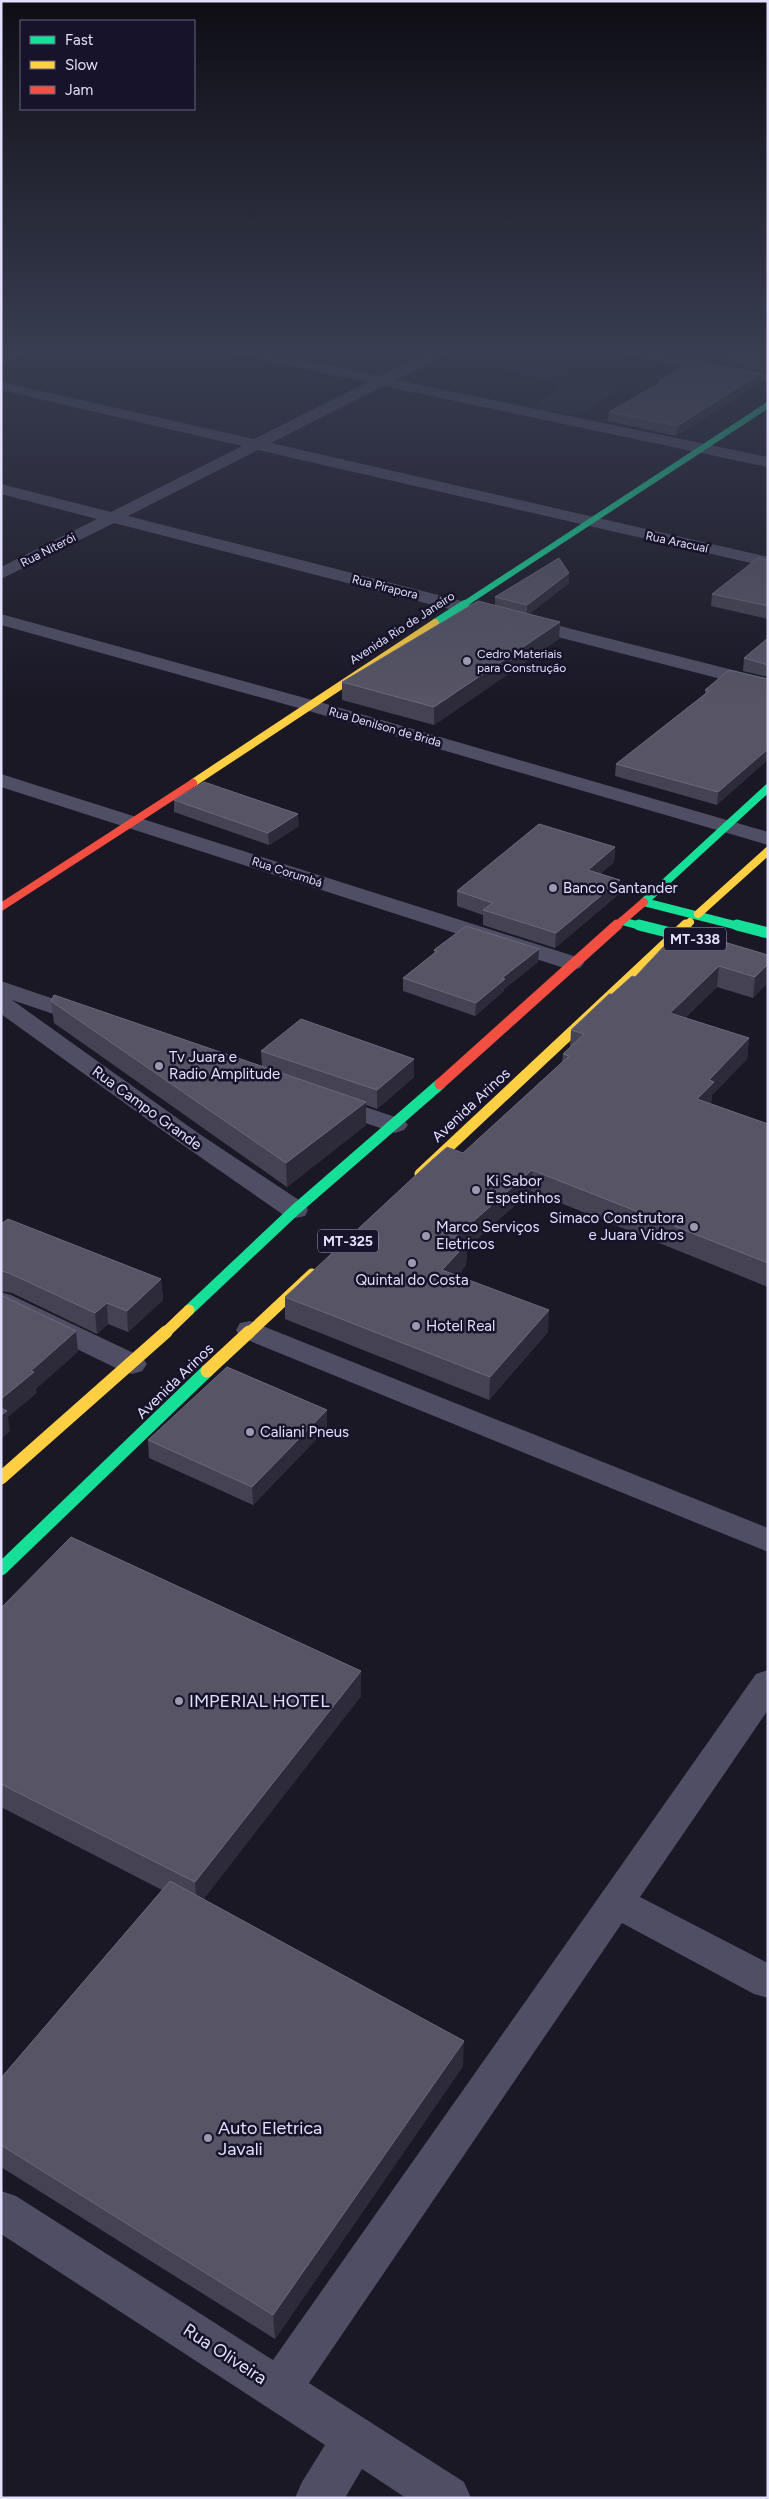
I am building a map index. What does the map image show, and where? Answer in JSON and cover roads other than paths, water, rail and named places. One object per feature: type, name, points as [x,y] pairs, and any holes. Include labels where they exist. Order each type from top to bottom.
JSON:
[{"type":"main road","name":"Avenida Rio de Janeiro","points":[[1,907],[134,823],[309,705],[673,467]]},
{"type":"main road","points":[[1,1478],[132,1364],[295,1210],[395,1125],[572,963],[645,901],[768,788]]},
{"type":"main road","name":"Avenida Arinos","points":[[410,1184],[768,850]]},
{"type":"main road","name":"MT-338","points":[[645,901],[768,932]]},
{"type":"main road","name":"MT-338","points":[[622,921],[704,941]]},
{"type":"main road","name":"Avenida Arinos","points":[[1,1570],[250,1330],[323,1264]]},
{"type":"street","name":"Rua Niterói","points":[[1,574],[213,467]]},
{"type":"street","name":"Rua Aracuaí","points":[[349,467],[768,562]]},
{"type":"street","name":"Rua Pirapora","points":[[1,489],[768,685]]},
{"type":"street","name":"Rua Denilson de Brida","points":[[1,618],[309,705],[768,839]]},
{"type":"street","name":"Rua Corumbá","points":[[1,780],[572,963]]},
{"type":"street","points":[[1,988],[104,1024]]},
{"type":"street","name":"Rua Campo Grande","points":[[1,1003],[189,1138],[295,1210]]},
{"type":"street","points":[[310,1096],[395,1125]]},
{"type":"street","points":[[1,1301],[132,1364]]},
{"type":"street","points":[[250,1330],[768,1541]]},
{"type":"street","points":[[279,2389],[768,1683]]},
{"type":"street","points":[[616,1902],[768,1982]]},
{"type":"street","name":"Rua Oliveira","points":[[1,2210],[448,2498]]},
{"type":"street","points":[[318,2498],[356,2438]]},
{"type":"place","name":"Cedro Materiais para Construção","points":[[467,661]]},
{"type":"place","name":"Banco Santander","points":[[553,888]]},
{"type":"place","name":"Tv Juara e Radio Amplitude","points":[[159,1066]]},
{"type":"place","name":"Ki Sabor Espetinhos","points":[[476,1190]]},
{"type":"place","name":"Simaco Construtora e Juara Vidros","points":[[694,1227]]},
{"type":"place","name":"Marco Serviços Eletricos","points":[[426,1236]]},
{"type":"place","name":"Quintal do Costa","points":[[412,1263]]},
{"type":"place","name":"Hotel Real","points":[[416,1326]]},
{"type":"place","name":"Caliani Pneus","points":[[250,1432]]},
{"type":"place","name":"IMPERIAL HOTEL","points":[[179,1701]]},
{"type":"place","name":"Auto Eletrica Javali","points":[[208,2138]]}]
